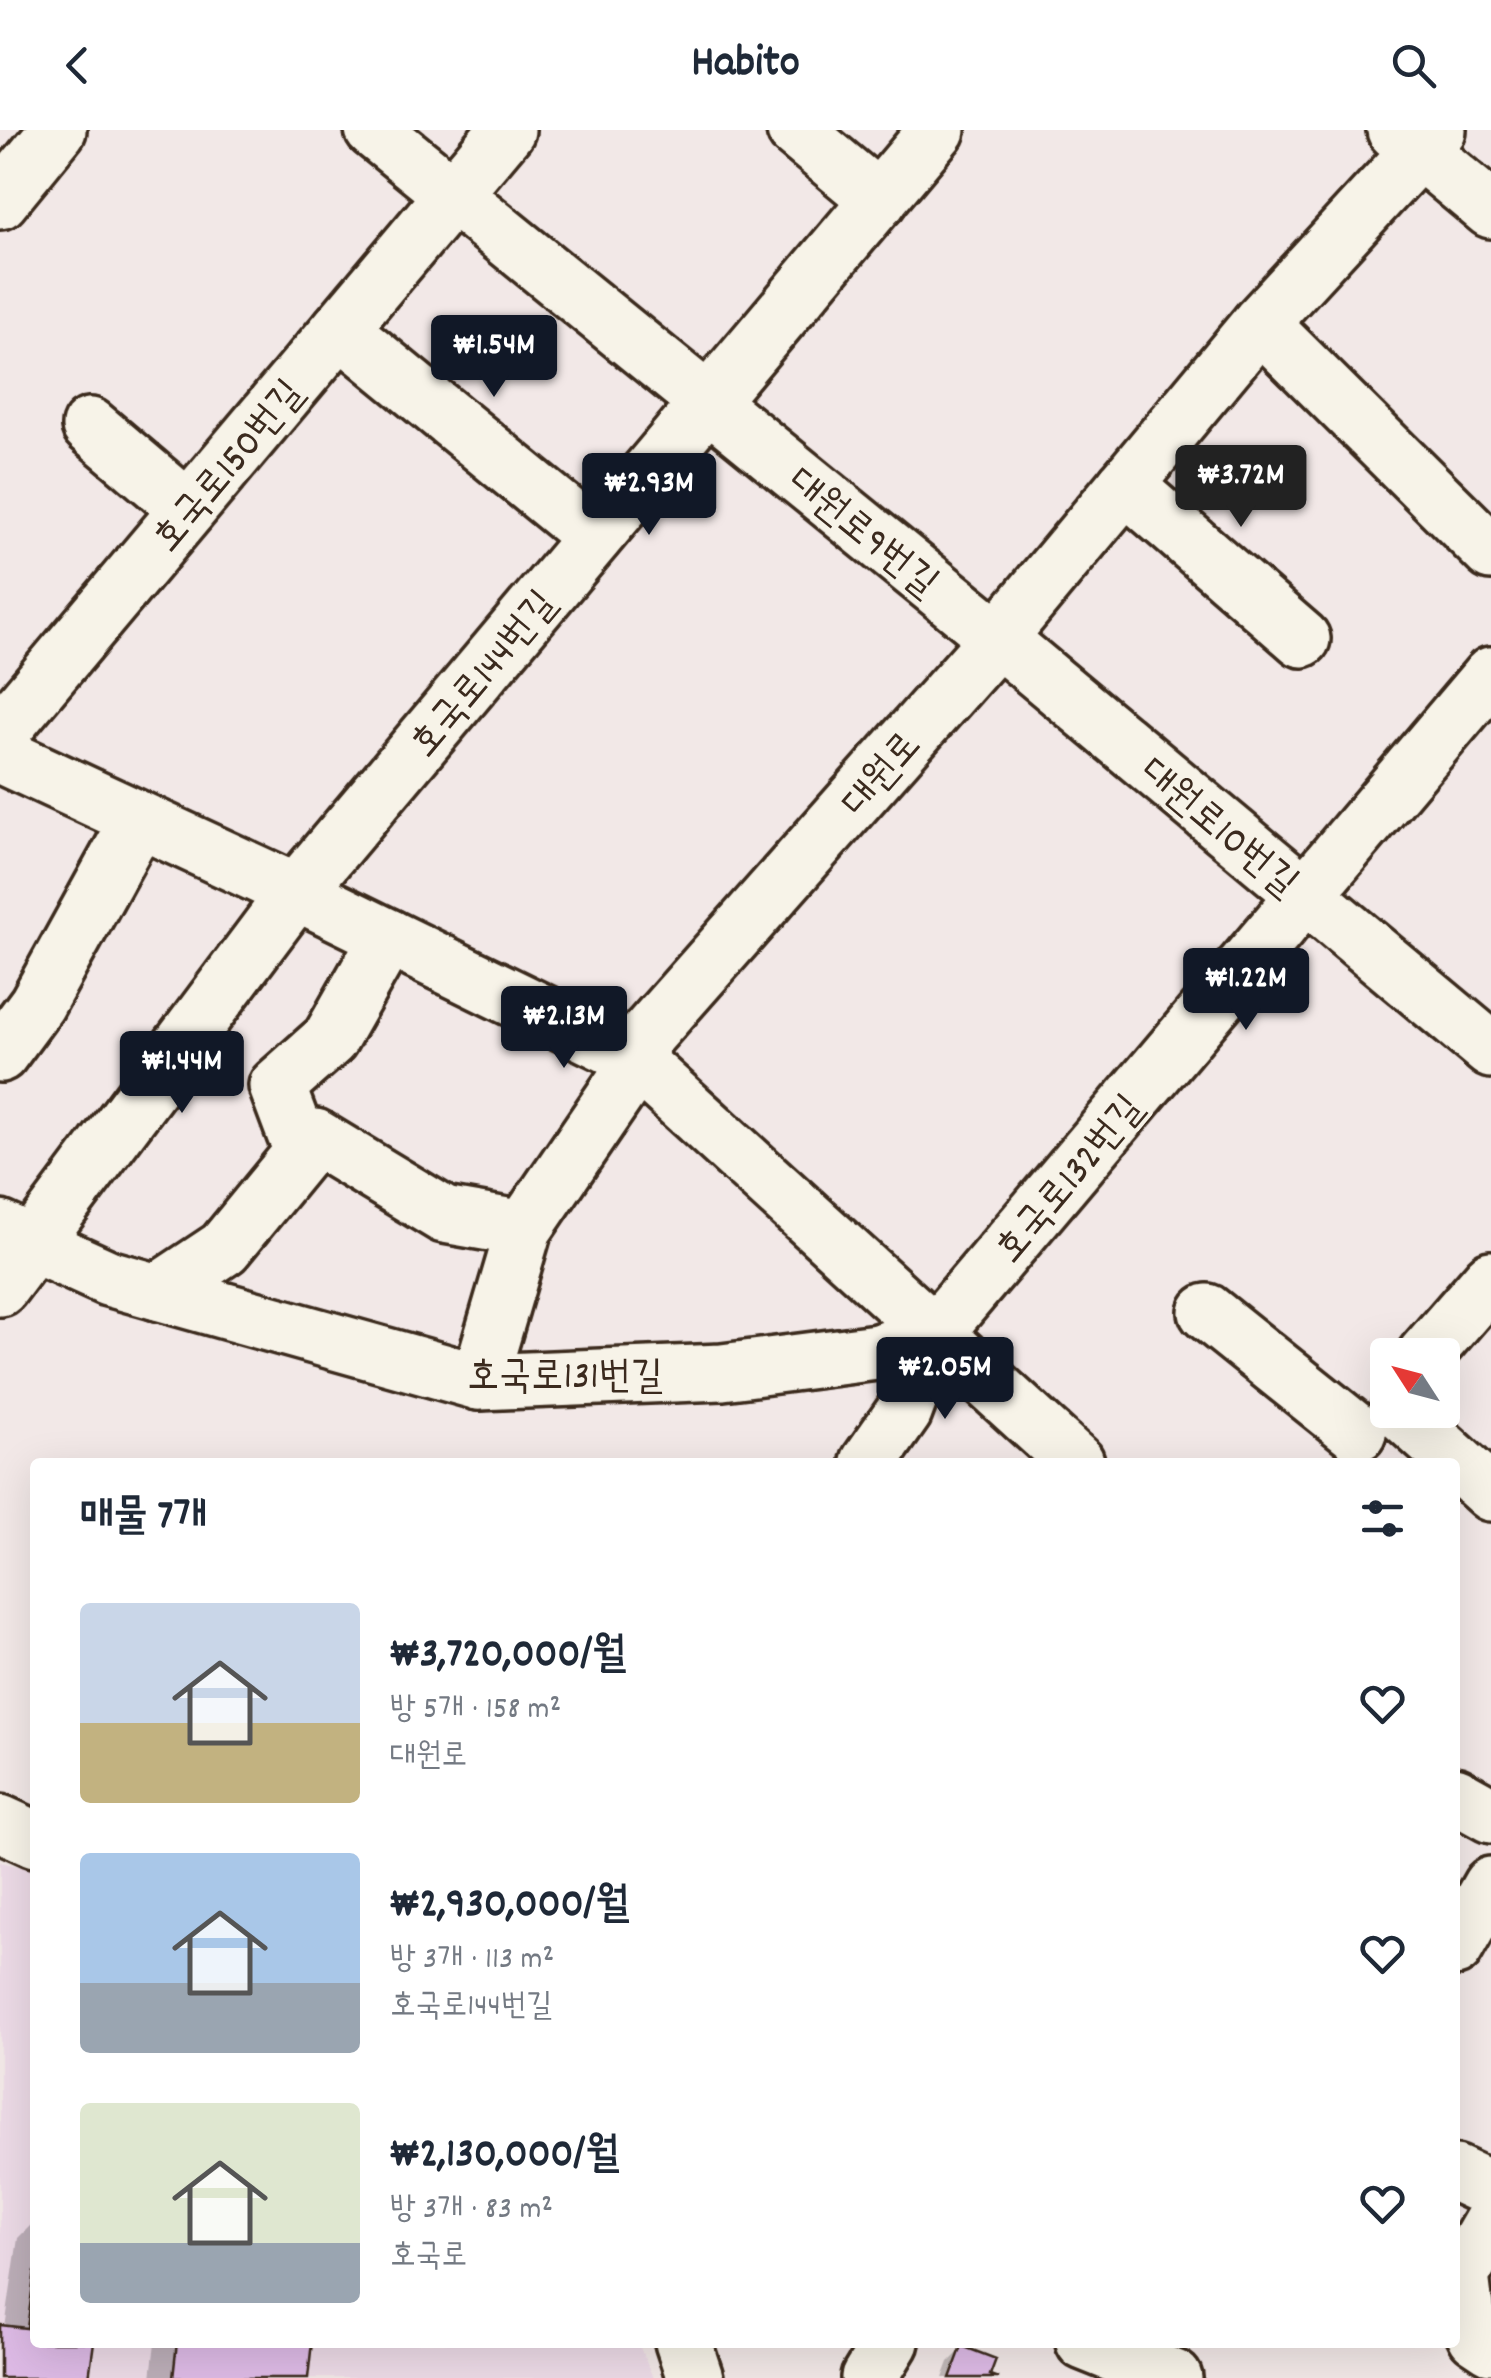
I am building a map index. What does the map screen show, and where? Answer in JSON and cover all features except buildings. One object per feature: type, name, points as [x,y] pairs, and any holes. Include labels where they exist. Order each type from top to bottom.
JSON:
[{"type":"street","points":[[0,201],[58,130]]},
{"type":"street","name":"대원로9번길","points":[[373,130],[998,638]]},
{"type":"street","name":"호국로150번길","points":[[0,733],[508,130]]},
{"type":"street","points":[[795,130],[878,200]]},
{"type":"street","name":"호국로144번길","points":[[0,1288],[17,1236],[296,892],[937,130]]},
{"type":"street","points":[[1418,137],[1491,210]]},
{"type":"street","name":"대원로","points":[[479,1382],[524,1229],[633,1059],[998,638],[1418,137]]},
{"type":"street","points":[[1260,324],[1491,552]]},
{"type":"street","points":[[340,328],[594,538]]},
{"type":"street","points":[[90,426],[188,509]]},
{"type":"street","points":[[1125,485],[1302,639]]},
{"type":"street","name":"대원로10번길","points":[[998,638],[1491,1050]]},
{"type":"street","name":"호국로132번길","points":[[933,1335],[1306,896],[1485,694]]},
{"type":"street","points":[[0,756],[388,936],[633,1059],[1071,1458]]},
{"type":"street","points":[[0,1054],[36,1004],[138,821]]},
{"type":"street","points":[[308,1146],[296,1134],[278,1086],[330,1039],[388,936]]},
{"type":"street","points":[[158,1292],[224,1248],[315,1137],[444,1215],[524,1229]]},
{"type":"street","name":"호국로131번길","points":[[17,1236],[108,1278],[479,1382],[722,1372],[878,1352],[933,1335]]},
{"type":"street","points":[[1440,1338],[1491,1279]]},
{"type":"street","points":[[1208,1312],[1370,1414]]},
{"type":"street","points":[[872,1458],[904,1412],[933,1335]]},
{"type":"street","points":[[1392,1428],[1438,1458]]},
{"type":"street","points":[[1460,1473],[1491,1493]]},
{"type":"street","points":[[1460,1798],[1491,1815]]},
{"type":"street","points":[[0,1822],[30,1837]]},
{"type":"street","points":[[1460,1939],[1491,1884]]},
{"type":"street","points":[[1460,2175],[1491,2190]]},
{"type":"street","points":[[1491,2223],[1462,2274],[1466,2315],[1476,2336],[1491,2346]]},
{"type":"street","points":[[685,2348],[695,2378]]},
{"type":"street","points":[[869,2378],[887,2348]]},
{"type":"street","points":[[1098,2358],[1174,2378]]},
{"type":"shaded area","points":[[0,1862],[30,1869],[30,2348],[640,2348],[653,2378],[0,2378]]}]
